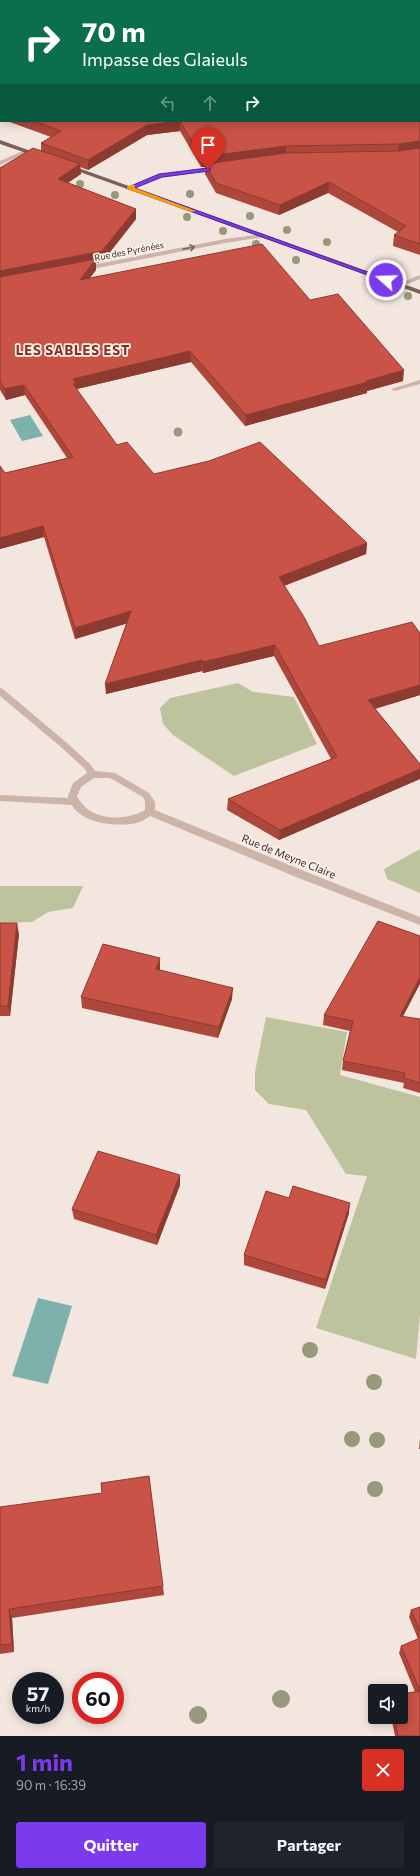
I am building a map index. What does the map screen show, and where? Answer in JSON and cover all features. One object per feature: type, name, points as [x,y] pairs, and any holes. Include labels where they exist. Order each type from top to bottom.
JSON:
[{"type":"main road","points":[[0,142],[49,159]]},
{"type":"main road","points":[[63,164],[420,292]]},
{"type":"street","points":[[0,162],[26,151]]},
{"type":"street","points":[[129,188],[161,176],[224,167]]},
{"type":"street","name":"Rue des Pyrénées","points":[[72,271],[225,241],[263,236]]},
{"type":"street","points":[[399,285],[420,277]]},
{"type":"street","points":[[395,389],[420,382]]},
{"type":"street","points":[[0,691],[64,745],[87,766],[92,774]]},
{"type":"street","points":[[92,774],[112,775],[146,795],[150,802],[150,812],[144,817],[134,821],[115,821],[97,818],[77,808],[73,802],[77,783],[92,774]]},
{"type":"street","points":[[0,798],[73,802]]},
{"type":"street","name":"Rue de Meyne Claire","points":[[150,812],[300,874],[420,921]]},
{"type":"green space","points":[[238,683],[253,692],[294,697],[317,744],[234,776],[173,735],[163,724],[160,708],[170,698]]},
{"type":"green space","points":[[420,849],[420,893],[387,879],[384,869]]},
{"type":"green space","points":[[0,886],[83,886],[73,908],[48,912],[32,922],[0,923]]},
{"type":"green space","points":[[266,1017],[347,1032],[340,1075],[420,1097],[420,1314],[416,1359],[316,1328],[367,1176],[346,1174],[306,1110],[269,1104],[255,1090],[255,1072]]},
{"type":"water","points":[[30,415],[43,436],[22,441],[10,420]]},
{"type":"water","points":[[38,1298],[72,1306],[48,1384],[12,1376]]},
{"type":"building","points":[[37,122],[172,122],[147,125],[88,160],[41,143],[61,131]]},
{"type":"building","points":[[181,122],[420,122],[420,141],[399,144],[286,146],[201,157]]},
{"type":"building","points":[[33,148],[80,164],[58,179],[136,209],[102,251],[0,271],[0,168]]},
{"type":"building","points":[[420,148],[420,244],[394,235],[406,226],[329,182],[280,205],[216,183],[205,164],[286,153],[399,151]]},
{"type":"building","points":[[262,244],[310,300],[338,294],[404,370],[366,381],[368,382],[246,415],[190,351],[73,379],[76,383],[73,384],[117,445],[127,442],[154,474],[209,461],[260,442],[367,543],[279,577],[304,617],[319,646],[412,622],[420,633],[420,685],[368,700],[420,764],[420,769],[280,830],[228,799],[337,757],[275,645],[203,662],[202,660],[105,684],[131,611],[75,628],[43,526],[0,538],[0,466],[5,473],[73,457],[24,385],[4,389],[0,381],[0,277],[96,259],[80,280]]},
{"type":"building","points":[[378,921],[420,936],[420,977],[400,1016],[420,1019],[420,1083],[404,1078],[405,1073],[343,1061],[353,1021],[324,1015]]},
{"type":"building","points":[[0,923],[17,923],[8,1006],[0,1006]]},
{"type":"building","points":[[103,944],[160,958],[156,969],[233,988],[219,1027],[81,997]]},
{"type":"building","points":[[98,1151],[180,1175],[156,1235],[72,1209]]},
{"type":"building","points":[[293,1186],[350,1203],[326,1280],[244,1255],[266,1191],[289,1198]]},
{"type":"building","points":[[149,1476],[163,1586],[9,1609],[12,1644],[0,1645],[0,1507],[102,1493],[101,1483]]},
{"type":"building","points":[[420,1607],[420,1631],[411,1610]]},
{"type":"building","points":[[420,1638],[420,1691],[401,1646]]},
{"type":"building","points":[[420,1691],[420,1736],[398,1736],[395,1724],[408,1724],[408,1693]]},
{"type":"slow traffic","points":[[133,187],[129,188],[193,211]]},
{"type":"district","name":"LES SABLES EST","points":[[73,350]]},
{"type":"route","points":[[208,169],[161,176],[129,188],[386,280]]}]
